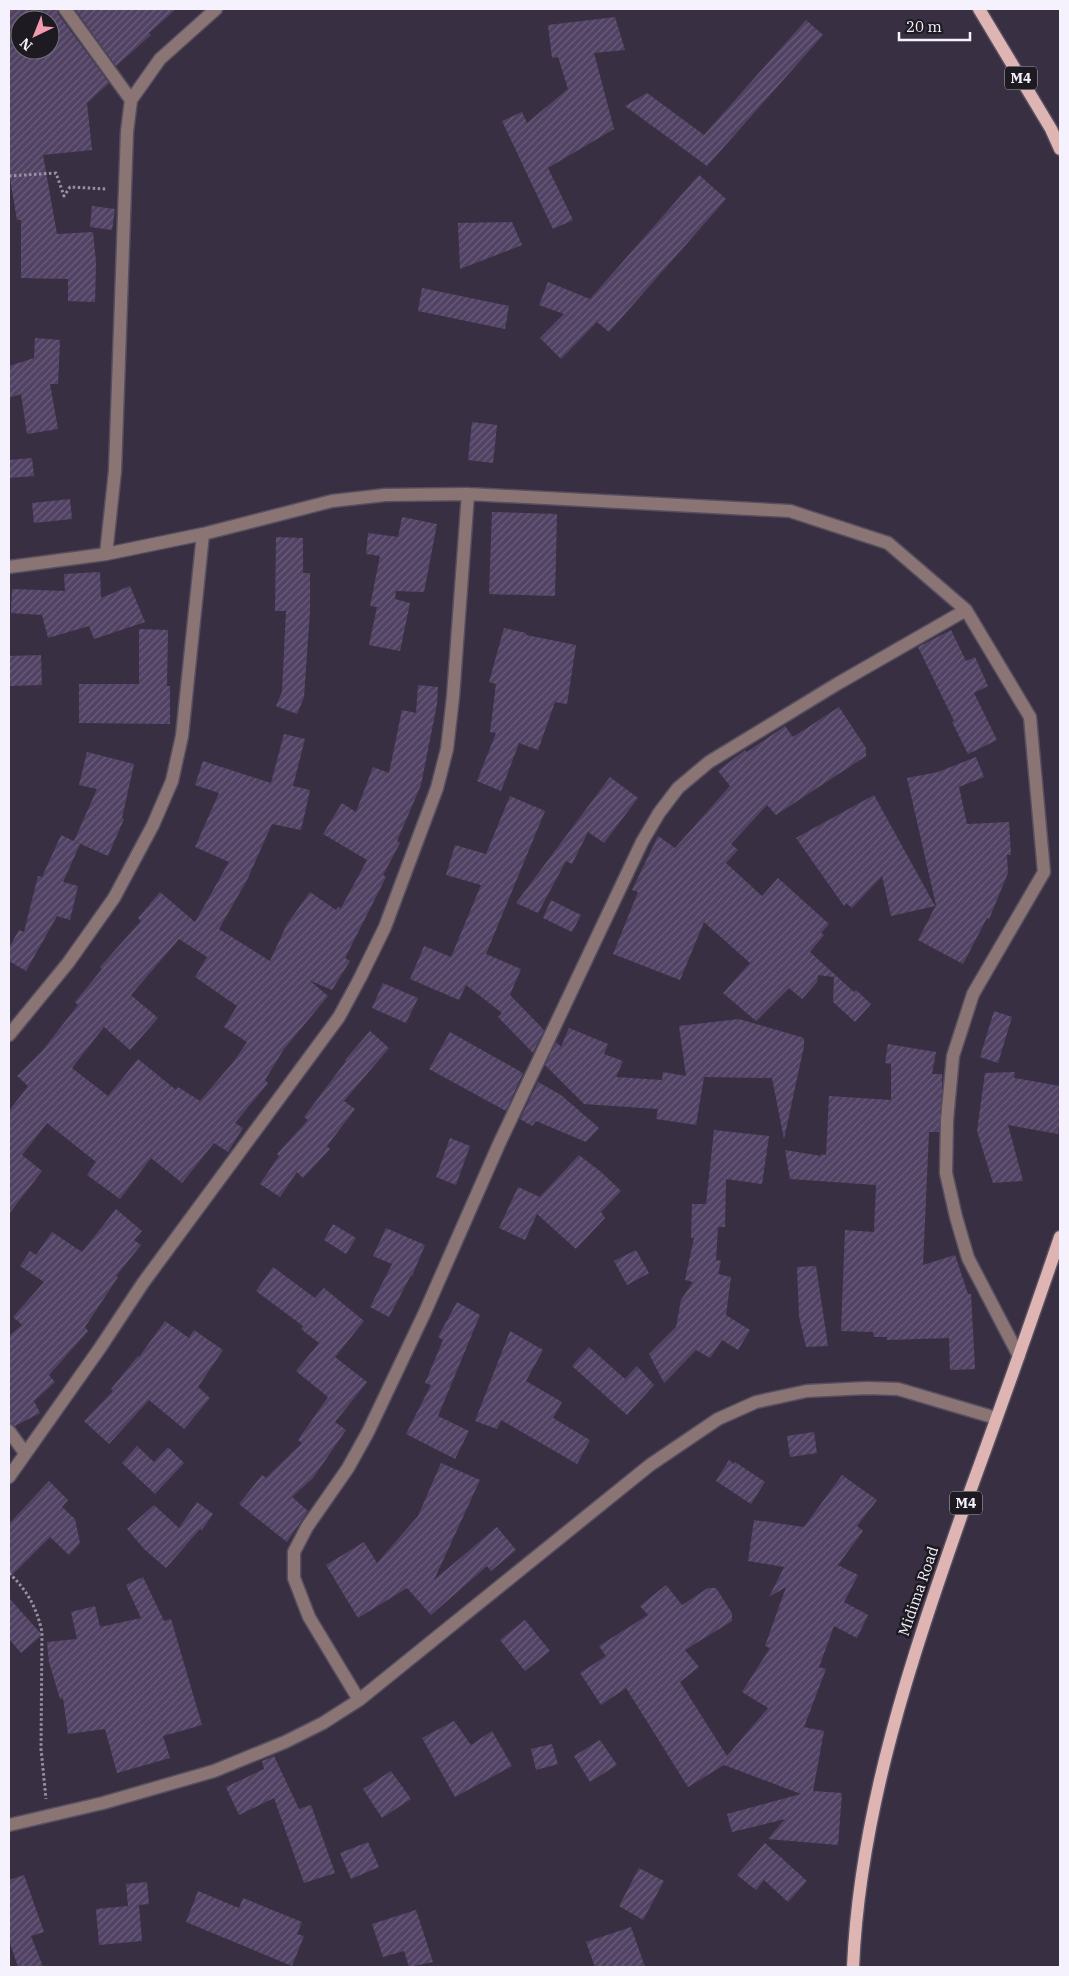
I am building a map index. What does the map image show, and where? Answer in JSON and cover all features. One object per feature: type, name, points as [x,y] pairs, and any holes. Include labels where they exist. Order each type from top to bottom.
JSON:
[{"type":"main road","name":"M4","points":[[979,9],[1051,129],[1060,149]]},
{"type":"main road","name":"Midima Road","points":[[853,1967],[855,1920],[867,1848],[886,1751],[901,1695],[1060,1238]]},
{"type":"street","points":[[65,9],[131,100]]},
{"type":"street","points":[[106,554],[115,472],[127,132],[131,100],[160,59],[216,9]]},
{"type":"street","points":[[9,567],[106,554],[203,534],[332,501],[385,495],[468,494],[790,511],[888,543],[966,610],[1030,717],[1044,872],[973,994],[953,1056],[947,1120],[946,1173],[968,1258],[1019,1356]]},
{"type":"street","points":[[9,1477],[100,1348],[143,1283],[339,1017],[385,927],[437,788],[447,749],[453,696],[468,494]]},
{"type":"street","points":[[9,1035],[68,963],[114,898],[153,826],[172,781],[182,736],[203,534]]},
{"type":"street","points":[[359,1700],[309,1617],[294,1578],[294,1552],[307,1527],[348,1468],[368,1432],[425,1312],[499,1144],[642,842],[659,813],[678,788],[709,762],[837,684],[966,610]]},
{"type":"street","points":[[9,1825],[103,1803],[214,1771],[285,1742],[323,1723],[359,1700],[650,1465],[718,1419],[756,1402],[807,1391],[867,1388],[898,1389],[996,1418]]},
{"type":"street","points":[[9,1431],[25,1453]]},
{"type":"path","points":[[9,176],[56,173],[64,196],[70,187],[125,189]]},
{"type":"path","points":[[9,1573],[28,1594],[38,1615],[42,1632],[41,1749],[48,1817]]},
{"type":"building","points":[[9,9],[57,9],[10,10],[10,60],[60,60],[60,17],[109,83],[87,103],[92,150],[43,155],[57,234],[93,232],[96,262],[95,302],[68,301],[68,279],[21,278],[21,220],[17,220],[9,173]]},
{"type":"building","points":[[75,9],[176,9],[149,33],[151,35],[116,66]]},
{"type":"building","points":[[615,17],[625,50],[594,53],[614,129],[548,168],[573,220],[553,229],[502,121],[522,112],[527,123],[568,89],[558,57],[552,58],[548,25]]},
{"type":"building","points":[[806,20],[823,35],[707,166],[625,106],[647,93],[704,135]]},
{"type":"building","points":[[699,175],[726,199],[609,332],[597,322],[561,359],[540,338],[564,314],[539,305],[548,282],[590,299]]},
{"type":"building","points":[[92,206],[115,209],[112,230],[90,227]]},
{"type":"building","points":[[512,222],[522,245],[460,269],[458,223]]},
{"type":"building","points":[[422,288],[509,306],[505,329],[418,311]]},
{"type":"building","points":[[35,338],[60,340],[58,384],[50,384],[58,429],[27,434],[21,394],[9,398],[9,366],[34,358]]},
{"type":"building","points":[[472,422],[497,425],[493,463],[468,460]]},
{"type":"building","points":[[32,458],[34,476],[9,478],[9,460]]},
{"type":"building","points":[[70,499],[72,519],[34,523],[32,503]]},
{"type":"building","points":[[492,512],[557,514],[555,596],[489,594]]},
{"type":"building","points":[[402,517],[437,524],[424,592],[396,591],[395,599],[410,603],[400,651],[369,645],[377,607],[370,606],[380,556],[366,554],[368,533],[398,537]]},
{"type":"building","points":[[276,537],[303,538],[303,573],[310,573],[310,611],[304,697],[297,714],[276,706],[282,692],[286,611],[275,611]]},
{"type":"building","points":[[100,572],[101,598],[130,586],[145,622],[94,639],[89,626],[48,638],[42,615],[11,613],[12,589],[65,591],[64,574]]},
{"type":"building","points":[[504,628],[526,633],[526,635],[576,645],[567,704],[555,702],[538,750],[519,743],[501,791],[477,781],[496,733],[490,732],[496,684],[489,682]]},
{"type":"building","points":[[139,629],[168,630],[167,686],[170,686],[170,724],[79,723],[79,684],[139,684]]},
{"type":"building","points":[[951,630],[966,661],[975,657],[988,686],[974,693],[997,740],[968,754],[918,647]]},
{"type":"building","points":[[41,655],[42,685],[9,686],[9,656]]},
{"type":"building","points":[[418,685],[438,687],[437,704],[421,785],[397,841],[400,843],[383,875],[386,877],[345,958],[350,961],[332,990],[309,980],[328,996],[284,1049],[265,1080],[268,1083],[235,1123],[243,1128],[228,1152],[214,1143],[182,1183],[151,1158],[120,1199],[87,1175],[96,1162],[47,1123],[22,1155],[42,1171],[9,1214],[9,1111],[28,1086],[17,1076],[42,1051],[78,1005],[75,1002],[102,969],[100,967],[141,921],[138,918],[160,892],[195,922],[229,862],[195,847],[219,793],[195,785],[203,761],[271,783],[284,734],[305,739],[293,786],[310,790],[301,830],[272,824],[247,880],[219,929],[270,961],[287,924],[310,892],[336,910],[338,907],[341,908],[367,860],[323,834],[342,803],[356,812],[373,767],[389,773],[402,710],[416,713]],"holes":[[[179,939],[207,957],[195,977],[237,1006],[224,1027],[247,1042],[234,1061],[200,1101],[178,1087],[176,1090],[138,1059],[108,1096],[72,1068],[104,1027],[130,1050],[158,1018],[131,995]]]},
{"type":"building","points":[[839,707],[866,748],[866,756],[776,815],[767,805],[731,844],[738,850],[726,863],[762,896],[778,878],[829,924],[821,933],[824,935],[810,952],[854,992],[856,990],[871,1004],[855,1022],[833,1002],[834,977],[818,975],[817,982],[802,999],[789,988],[756,1021],[723,993],[750,963],[704,922],[680,980],[613,954],[638,892],[632,890],[658,836],[675,848],[730,786],[718,771],[745,750],[747,752],[785,726],[793,737]]},
{"type":"building","points":[[87,752],[134,764],[122,818],[124,819],[108,856],[74,841],[97,789],[79,785]]},
{"type":"building","points":[[976,757],[984,777],[959,787],[967,824],[1009,822],[1011,855],[1007,855],[1008,873],[989,919],[987,918],[963,964],[918,940],[936,905],[907,778],[938,772]]},
{"type":"building","points":[[610,777],[638,798],[604,843],[588,832],[572,864],[566,861],[538,913],[516,903]]},
{"type":"building","points":[[874,795],[935,906],[891,916],[882,876],[852,908],[846,903],[844,906],[796,838]]},
{"type":"building","points":[[510,796],[545,811],[486,954],[521,969],[510,995],[544,1030],[533,1053],[498,1017],[502,1013],[466,985],[459,1000],[410,979],[424,946],[451,957],[481,885],[446,875],[455,845],[486,854]]},
{"type":"building","points":[[61,835],[80,844],[63,882],[78,886],[70,920],[57,916],[26,971],[9,961],[9,948],[19,930],[24,932],[38,876],[42,877]]},
{"type":"building","points":[[551,900],[581,915],[572,932],[543,918]]},
{"type":"building","points":[[383,983],[418,998],[406,1023],[372,1008]]},
{"type":"building","points":[[994,1011],[1012,1017],[998,1063],[980,1057]]},
{"type":"building","points":[[739,1019],[804,1038],[804,1046],[784,1139],[772,1078],[704,1077],[696,1125],[656,1119],[658,1109],[584,1104],[545,1065],[556,1042],[561,1047],[569,1028],[608,1044],[604,1054],[623,1061],[616,1077],[662,1080],[663,1072],[686,1076],[679,1026]]},
{"type":"building","points":[[370,1031],[389,1048],[344,1101],[355,1109],[327,1146],[330,1149],[303,1178],[297,1172],[280,1197],[260,1184],[279,1156],[277,1154],[308,1120],[304,1117],[345,1060]]},
{"type":"building","points":[[450,1032],[523,1073],[506,1111],[429,1069]]},
{"type":"building","points":[[888,1044],[936,1052],[932,1074],[942,1074],[939,1132],[929,1132],[923,1265],[955,1255],[968,1294],[971,1294],[975,1369],[950,1370],[949,1338],[887,1340],[887,1337],[874,1337],[873,1332],[841,1331],[845,1230],[874,1232],[876,1185],[790,1179],[785,1150],[821,1156],[821,1154],[826,1155],[829,1096],[891,1100],[891,1064],[885,1063]]},
{"type":"building","points":[[1015,1072],[1014,1078],[1060,1086],[1058,1134],[1008,1125],[1023,1181],[993,1183],[977,1131],[985,1073]]},
{"type":"building","points":[[538,1082],[561,1095],[599,1128],[586,1142],[536,1121],[532,1126],[520,1119]]},
{"type":"building","points":[[714,1130],[769,1136],[762,1184],[726,1179],[725,1227],[718,1227],[716,1260],[721,1261],[718,1274],[731,1277],[726,1315],[750,1330],[738,1350],[722,1340],[710,1358],[696,1350],[664,1383],[649,1354],[676,1327],[681,1300],[693,1282],[685,1280],[694,1238],[691,1238],[692,1204],[706,1204]]},
{"type":"building","points":[[450,1138],[470,1146],[456,1185],[436,1177]]},
{"type":"building","points":[[579,1155],[621,1191],[601,1212],[605,1218],[576,1249],[537,1214],[525,1240],[499,1228],[518,1187],[540,1197]]},
{"type":"building","points":[[116,1209],[142,1231],[134,1240],[141,1245],[116,1276],[118,1277],[85,1327],[88,1331],[49,1375],[55,1382],[34,1401],[40,1413],[15,1426],[9,1423],[9,1336],[22,1325],[13,1317],[44,1282],[20,1266],[30,1251],[36,1255],[52,1232],[82,1252]]},
{"type":"building","points":[[333,1224],[356,1238],[346,1254],[324,1240]]},
{"type":"building","points":[[386,1228],[425,1245],[412,1276],[389,1317],[370,1307],[392,1264],[373,1256]]},
{"type":"building","points":[[636,1250],[649,1273],[627,1285],[614,1261]]},
{"type":"building","points":[[816,1266],[828,1346],[806,1347],[799,1316],[797,1267]]},
{"type":"building","points":[[273,1267],[315,1298],[324,1288],[364,1321],[335,1357],[367,1382],[335,1422],[346,1430],[313,1478],[292,1497],[308,1511],[287,1542],[239,1504],[262,1475],[266,1478],[302,1443],[298,1440],[328,1397],[296,1371],[319,1343],[301,1329],[303,1326],[256,1291]]},
{"type":"building","points":[[457,1302],[480,1315],[438,1416],[469,1431],[455,1459],[406,1434],[431,1385],[425,1383],[443,1340],[438,1337]]},
{"type":"building","points":[[165,1321],[189,1338],[194,1330],[223,1350],[198,1387],[210,1398],[184,1429],[149,1400],[109,1444],[84,1421],[113,1391],[111,1389],[139,1357]]},
{"type":"building","points":[[510,1331],[543,1350],[526,1381],[562,1402],[553,1418],[590,1440],[577,1464],[501,1420],[497,1429],[475,1421]]},
{"type":"building","points":[[589,1347],[625,1379],[637,1366],[654,1385],[627,1415],[572,1366]]},
{"type":"building","points":[[814,1432],[817,1453],[790,1457],[787,1436]]},
{"type":"building","points":[[137,1446],[154,1462],[168,1447],[184,1463],[155,1494],[122,1463]]},
{"type":"building","points":[[729,1460],[765,1482],[751,1504],[716,1481]]},
{"type":"building","points":[[441,1463],[480,1480],[434,1580],[497,1527],[516,1550],[491,1571],[487,1566],[431,1615],[407,1588],[358,1618],[326,1565],[364,1542],[377,1563],[418,1516]]},
{"type":"building","points":[[842,1475],[877,1500],[857,1526],[863,1531],[838,1565],[858,1575],[844,1602],[868,1615],[857,1638],[834,1626],[819,1667],[826,1669],[804,1727],[824,1731],[813,1791],[842,1793],[838,1845],[768,1839],[785,1819],[732,1832],[727,1814],[801,1794],[724,1765],[688,1787],[626,1688],[601,1705],[580,1673],[606,1656],[599,1646],[648,1615],[640,1606],[666,1585],[682,1605],[708,1588],[716,1588],[732,1613],[732,1621],[685,1650],[699,1667],[680,1682],[727,1756],[768,1708],[742,1692],[770,1648],[765,1646],[786,1587],[769,1597],[784,1567],[748,1561],[754,1520],[804,1527]]},
{"type":"building","points":[[49,1481],[68,1500],[62,1507],[75,1519],[80,1543],[69,1555],[50,1537],[9,1578],[9,1524]]},
{"type":"building","points":[[197,1502],[213,1514],[202,1530],[200,1529],[166,1568],[144,1549],[127,1529],[154,1505],[179,1528]]},
{"type":"building","points":[[143,1577],[164,1621],[171,1619],[202,1725],[163,1736],[170,1758],[117,1773],[105,1729],[68,1734],[63,1698],[60,1699],[49,1662],[47,1642],[77,1639],[71,1612],[95,1606],[100,1627],[141,1618],[126,1585]]},
{"type":"building","points":[[9,1598],[42,1635],[21,1653],[9,1639]]},
{"type":"building","points":[[525,1620],[550,1651],[525,1671],[500,1640]]},
{"type":"building","points":[[454,1721],[471,1745],[492,1731],[512,1766],[455,1797],[422,1738]]},
{"type":"building","points":[[600,1740],[617,1765],[590,1782],[574,1756]]},
{"type":"building","points":[[552,1744],[558,1764],[536,1770],[531,1749]]},
{"type":"building","points":[[274,1756],[299,1809],[311,1805],[335,1873],[304,1883],[274,1798],[239,1815],[226,1787],[264,1769],[262,1761]]},
{"type":"building","points":[[391,1771],[411,1799],[382,1818],[363,1789]]},
{"type":"building","points":[[368,1842],[379,1867],[351,1879],[340,1853]]},
{"type":"building","points":[[765,1843],[807,1881],[788,1902],[764,1880],[756,1890],[737,1875]]},
{"type":"building","points":[[639,1868],[664,1881],[643,1920],[619,1906]]},
{"type":"building","points":[[24,1875],[44,1932],[31,1936],[43,1967],[18,1967],[9,1940],[9,1880]]},
{"type":"building","points":[[147,1882],[149,1904],[139,1905],[142,1941],[99,1945],[96,1909],[128,1906],[126,1884]]},
{"type":"building","points":[[198,1891],[239,1908],[243,1898],[302,1922],[297,1934],[304,1936],[292,1966],[186,1922]]},
{"type":"building","points":[[416,1910],[433,1962],[409,1967],[404,1951],[383,1957],[372,1924]]},
{"type":"building","points":[[631,1927],[645,1967],[595,1967],[586,1942]]}]
